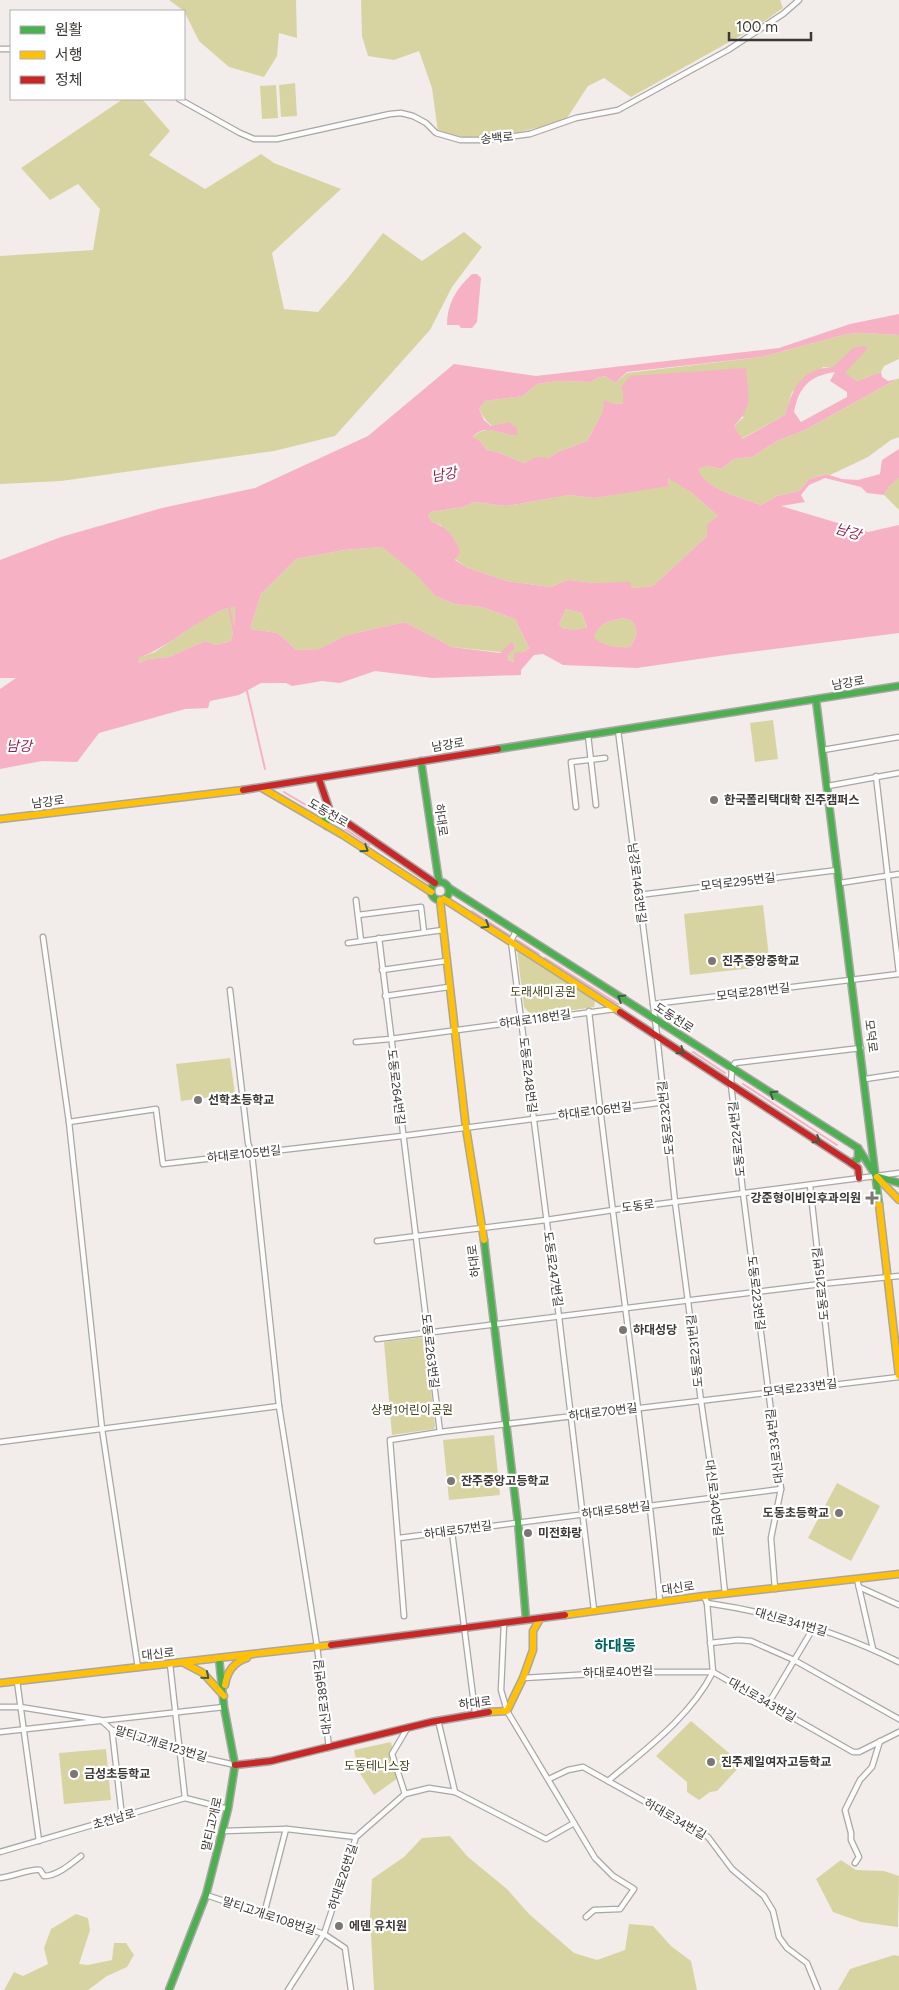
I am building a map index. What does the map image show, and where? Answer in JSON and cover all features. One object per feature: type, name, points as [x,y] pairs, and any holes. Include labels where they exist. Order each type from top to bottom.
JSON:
[{"type":"street","name":"송백로","points":[[181,100],[254,139],[277,139],[401,113],[413,116],[426,123],[436,133],[460,140],[511,138],[543,130],[576,118],[618,110],[728,50],[784,14],[799,0]]},
{"type":"street","name":"남강로","points":[[0,819],[262,788],[421,761],[899,686]]},
{"type":"street","name":"모덕로","points":[[816,700],[853,979],[899,1377]]},
{"type":"street","name":"남강로1463번길","points":[[618,730],[657,1035]]},
{"type":"street","points":[[588,735],[596,805]]},
{"type":"street","points":[[823,750],[899,738]]},
{"type":"street","points":[[576,807],[571,762],[606,758]]},
{"type":"street","name":"하대로","points":[[421,761],[437,883]]},
{"type":"street","points":[[828,786],[899,773]]},
{"type":"street","points":[[876,776],[899,973]]},
{"type":"street","name":"도동천로","points":[[318,779],[328,808],[335,815],[437,883]]},
{"type":"street","name":"도동천로","points":[[262,788],[327,826],[432,892]]},
{"type":"street","points":[[327,826],[324,816],[330,813],[335,815]]},
{"type":"street","name":"모덕로295번길","points":[[639,894],[838,870]]},
{"type":"street","points":[[840,883],[899,874]]},
{"type":"street","points":[[437,883],[444,883],[449,888],[449,894],[442,899],[433,896],[432,892],[437,883]]},
{"type":"street","name":"도동천로","points":[[449,888],[858,1148],[876,1176],[899,1198]]},
{"type":"street","name":"하대로","points":[[442,899],[443,930],[454,1030],[466,1128],[482,1227],[518,1522],[526,1619]]},
{"type":"street","name":"도동천로","points":[[442,899],[634,1020],[851,1163]]},
{"type":"street","points":[[356,900],[361,941]]},
{"type":"street","points":[[358,915],[418,907],[421,909],[424,932]]},
{"type":"street","points":[[348,942],[443,930]]},
{"type":"street","points":[[511,941],[516,931]]},
{"type":"street","points":[[43,938],[69,1122],[102,1429],[138,1668]]},
{"type":"street","name":"도동로264번길","points":[[379,938],[415,1236]]},
{"type":"street","name":"도동로248번길","points":[[511,941],[546,1220]]},
{"type":"street","points":[[544,963],[542,955],[550,953]]},
{"type":"street","points":[[382,970],[446,961]]},
{"type":"street","name":"모덕로281번길","points":[[653,1004],[899,973]]},
{"type":"street","points":[[385,996],[449,987]]},
{"type":"street","points":[[230,990],[248,1143],[252,1154],[279,1406],[317,1646]]},
{"type":"street","name":"하대로118번길","points":[[356,1042],[615,1009]]},
{"type":"street","points":[[634,1020],[639,1018],[638,1009]]},
{"type":"street","points":[[589,1012],[611,1210],[650,1505],[660,1602]]},
{"type":"street","name":"도동로232번길","points":[[657,1035],[675,1202]]},
{"type":"street","points":[[732,1068],[736,1063],[861,1048]]},
{"type":"street","name":"도동로224번길","points":[[732,1068],[731,1084],[743,1193]]},
{"type":"street","points":[[865,1079],[899,1074]]},
{"type":"street","name":"하대로106번길","points":[[466,1128],[664,1102]]},
{"type":"street","name":"하대로105번길","points":[[69,1122],[156,1109],[163,1164],[466,1128]]},
{"type":"street","points":[[858,1148],[858,1159],[851,1163],[858,1168],[859,1178]]},
{"type":"street","name":"도동로","points":[[378,1240],[546,1220],[899,1173]]},
{"type":"street","points":[[876,1176],[899,1183]]},
{"type":"street","name":"도동로215번길","points":[[810,1184],[832,1384]]},
{"type":"street","name":"도동로223번길","points":[[743,1193],[769,1392]]},
{"type":"street","name":"도동로231번길","points":[[675,1202],[701,1402]]},
{"type":"street","name":"도동로247번길","points":[[546,1220],[594,1610]]},
{"type":"street","name":"도동로263번길","points":[[415,1236],[440,1432]]},
{"type":"street","points":[[689,1300],[899,1276]]},
{"type":"street","name":"도동로231번길","points":[[559,1317],[689,1300]]},
{"type":"street","name":"도동로247번길","points":[[377,1339],[559,1317]]},
{"type":"street","name":"모덕로233번길","points":[[701,1402],[899,1377]]},
{"type":"street","name":"대신로334번길","points":[[769,1392],[780,1489],[771,1538],[775,1589]]},
{"type":"street","name":"하대로70번길","points":[[505,1423],[701,1402]]},
{"type":"street","name":"대신로340번길","points":[[701,1402],[715,1497],[725,1594]]},
{"type":"street","points":[[0,1442],[279,1406]]},
{"type":"street","points":[[404,1616],[390,1440],[505,1423]]},
{"type":"street","name":"하대로58번길","points":[[518,1522],[780,1489]]},
{"type":"street","name":"하대로57번길","points":[[399,1538],[518,1522]]},
{"type":"street","points":[[452,1532],[475,1712]]},
{"type":"street","name":"대신로","points":[[0,1683],[259,1654],[463,1629],[526,1619],[540,1619],[594,1610],[660,1602],[706,1599],[725,1594],[899,1574]]},
{"type":"street","points":[[857,1579],[873,1649]]},
{"type":"street","points":[[858,1587],[899,1605]]},
{"type":"street","points":[[608,1781],[656,1740],[692,1705],[703,1691],[713,1672],[706,1599]]},
{"type":"street","name":"대신로341번길","points":[[706,1599],[774,1614],[814,1627],[873,1649],[899,1662]]},
{"type":"street","name":"하대로","points":[[235,1765],[252,1765],[329,1748],[475,1712],[507,1711],[524,1678],[533,1650],[533,1632],[540,1619]]},
{"type":"street","points":[[504,1623],[501,1690],[507,1711],[595,1858],[614,1876],[634,1889],[620,1909],[594,1910],[586,1917]]},
{"type":"street","points":[[768,1704],[814,1627]]},
{"type":"street","points":[[710,1644],[738,1640],[751,1641],[794,1660],[899,1720]]},
{"type":"street","name":"대신로389번길","points":[[317,1646],[329,1748]]},
{"type":"street","points":[[224,1696],[225,1678],[232,1667],[240,1660],[259,1654]]},
{"type":"street","name":"말티고개로","points":[[169,1990],[206,1896],[228,1809],[235,1765],[224,1707],[219,1658]]},
{"type":"street","points":[[183,1663],[203,1673],[224,1696]]},
{"type":"street","points":[[170,1664],[185,1798],[228,1809]]},
{"type":"street","name":"하대로40번길","points":[[524,1678],[628,1672],[713,1672]]},
{"type":"street","name":"대신로343번길","points":[[713,1672],[853,1752],[859,1752],[880,1741]]},
{"type":"street","points":[[17,1682],[39,1841]]},
{"type":"street","name":"말티고개로123번길","points":[[0,1707],[20,1707],[101,1720],[112,1730],[179,1752],[235,1765]]},
{"type":"street","points":[[0,1732],[224,1707]]},
{"type":"street","points":[[438,1720],[455,1792]]},
{"type":"street","points":[[405,1794],[392,1754],[408,1727]]},
{"type":"street","points":[[112,1730],[122,1817]]},
{"type":"street","points":[[855,1863],[859,1857],[851,1840],[845,1810],[860,1780],[872,1767],[880,1741],[899,1732]]},
{"type":"street","name":"하대로34번길","points":[[549,1779],[568,1770],[583,1767],[708,1837],[732,1869],[764,1896],[772,1911],[779,1937],[787,1948],[808,1963],[818,1990]]},
{"type":"street","name":"하대로26번길","points":[[324,1934],[356,1837],[405,1794],[429,1788],[455,1792],[546,1839],[574,1823]]},
{"type":"street","name":"초전남로","points":[[0,1852],[185,1798]]},
{"type":"street","points":[[264,1914],[286,1829]]},
{"type":"street","points":[[222,1831],[286,1829],[356,1837]]},
{"type":"street","points":[[0,1878],[13,1877],[38,1869],[44,1876],[49,1876],[81,1856]]},
{"type":"street","name":"말티고개로108번길","points":[[206,1896],[324,1934],[288,1990]]},
{"type":"street","points":[[324,1934],[345,1948],[351,1990]]},
{"type":"green space","points":[[169,0],[296,0],[297,38],[279,33],[277,56],[264,77],[229,67],[199,41],[185,10]]},
{"type":"green space","points":[[361,0],[780,0],[783,8],[756,27],[631,97],[604,78],[588,86],[565,121],[502,135],[469,137],[438,132],[432,88],[419,51],[394,60],[368,56],[362,36]]},
{"type":"green space","points":[[295,83],[297,116],[281,117],[279,85]]},
{"type":"green space","points":[[276,85],[278,118],[262,119],[260,86]]},
{"type":"green space","points":[[122,100],[143,100],[170,131],[149,155],[205,189],[261,154],[274,163],[341,189],[272,253],[284,309],[318,312],[348,278],[383,233],[422,261],[464,232],[482,247],[452,287],[430,330],[335,436],[274,451],[61,481],[0,484],[0,256],[93,250],[100,209],[78,184],[50,200],[21,168]]},
{"type":"green space","points":[[847,334],[899,335],[899,359],[884,366],[881,372],[857,381],[844,373],[843,359],[833,367],[823,367],[792,392],[785,415],[741,439],[734,426],[744,417],[623,390],[623,404],[611,403],[603,411],[587,441],[560,451],[548,458],[537,458],[524,463],[487,450],[480,441],[473,438],[481,431],[486,430],[510,435],[492,425],[485,419],[479,409],[485,401],[523,396],[537,384],[558,381],[591,382],[605,376],[615,383],[627,373],[761,357]]},
{"type":"green space","points":[[899,378],[899,437],[891,440],[868,457],[830,475],[825,474],[809,479],[799,491],[777,496],[761,505],[715,487],[701,476],[697,469],[707,466],[721,469],[734,459],[752,457],[777,441],[805,430]]},
{"type":"green space","points":[[668,477],[692,493],[718,516],[707,536],[653,586],[631,588],[631,583],[594,583],[568,580],[551,587],[506,581],[466,567],[455,559],[441,525],[432,522],[428,515],[431,512],[463,507],[475,502],[506,506],[570,495],[595,498],[669,485]]},
{"type":"green space","points":[[899,478],[899,510],[884,495],[889,487]]},
{"type":"green space","points":[[382,547],[420,577],[435,596],[455,604],[482,607],[515,619],[529,648],[524,652],[515,654],[515,662],[508,660],[509,653],[452,647],[405,622],[347,635],[319,649],[296,650],[278,633],[250,629],[261,594],[296,559],[344,550]]},
{"type":"green space","points":[[235,605],[231,641],[216,645],[205,641],[169,657],[148,659],[139,663],[137,658],[155,652],[206,617]]},
{"type":"green space","points":[[566,609],[582,613],[587,629],[573,630],[562,628],[559,624]]},
{"type":"green space","points":[[623,618],[632,621],[636,629],[636,637],[630,647],[615,647],[600,642],[593,637],[601,626]]},
{"type":"green space","points":[[773,720],[778,759],[755,762],[750,723]]},
{"type":"green space","points":[[763,905],[770,966],[690,975],[684,914]]},
{"type":"green space","name":"도래새미공원","points":[[517,950],[595,1001],[594,1007],[532,1016],[524,1007]]},
{"type":"green space","points":[[230,1058],[235,1094],[181,1101],[176,1064]]},
{"type":"green space","name":"상평1어린이공원","points":[[425,1337],[434,1429],[392,1435],[384,1342]]},
{"type":"green space","points":[[494,1435],[500,1495],[449,1500],[443,1440]]},
{"type":"green space","points":[[837,1483],[880,1506],[851,1561],[808,1538]]},
{"type":"green space","points":[[691,1721],[742,1764],[717,1791],[710,1792],[699,1800],[687,1792],[687,1782],[656,1756]]},
{"type":"green space","name":"도동테니스장","points":[[391,1742],[398,1778],[374,1795],[359,1772],[354,1750]]},
{"type":"green space","points":[[106,1749],[111,1800],[64,1804],[59,1753]]},
{"type":"green space","points":[[450,1836],[468,1857],[507,1889],[529,1914],[574,1953],[597,1960],[625,1950],[629,1924],[653,1926],[671,1946],[691,1961],[697,1990],[374,1990],[370,1916],[372,1879],[404,1857],[422,1838]]},
{"type":"green space","points":[[841,1860],[856,1870],[884,1871],[899,1876],[898,1927],[861,1922],[833,1912],[816,1879]]},
{"type":"green space","points":[[76,1914],[88,1918],[90,1930],[79,1964],[88,1965],[112,1960],[114,1943],[126,1943],[134,1955],[127,1967],[107,1976],[88,1990],[4,1990],[14,1972],[23,1976],[48,1964],[44,1948],[51,1929]]},
{"type":"green space","points":[[894,1955],[899,1956],[899,1990],[838,1990],[850,1969]]},
{"type":"water","points":[[472,274],[477,274],[481,278],[477,322],[472,328],[447,325],[447,317],[454,297],[461,285]]},
{"type":"water","name":"남강","points":[[899,314],[899,335],[847,334],[761,357],[627,372],[615,383],[605,376],[591,382],[558,381],[537,384],[523,396],[485,401],[479,409],[484,420],[491,426],[509,422],[517,428],[517,435],[488,430],[478,433],[473,437],[480,441],[487,450],[524,463],[537,457],[548,458],[560,451],[587,441],[603,411],[604,400],[623,404],[623,390],[621,387],[630,376],[746,368],[747,406],[745,413],[734,426],[742,439],[785,415],[795,388],[806,376],[822,368],[833,367],[853,348],[864,346],[868,348],[845,373],[857,381],[881,372],[882,377],[888,381],[897,379],[805,430],[777,441],[752,457],[734,459],[721,469],[707,466],[698,469],[701,476],[715,487],[761,505],[777,496],[799,491],[809,479],[826,474],[842,479],[858,480],[880,474],[882,460],[899,449],[899,478],[889,487],[884,495],[867,493],[861,487],[825,478],[809,485],[801,495],[805,502],[781,506],[868,532],[899,525],[899,633],[637,668],[563,665],[543,654],[534,655],[521,670],[521,675],[432,678],[375,671],[340,683],[322,681],[292,686],[286,683],[261,683],[239,695],[210,701],[208,708],[185,709],[99,733],[77,762],[42,761],[0,769],[0,689],[16,678],[0,678],[0,560],[61,537],[162,508],[255,488],[368,436],[454,364],[536,376],[779,348],[850,324]],"holes":[[[835,372],[830,381],[847,392],[847,397],[801,422],[794,412],[799,395],[812,380]],[[668,478],[692,493],[718,516],[707,525],[707,536],[653,586],[631,588],[631,582],[594,583],[568,580],[551,587],[506,581],[466,567],[455,560],[460,552],[453,537],[438,524],[432,522],[428,515],[431,512],[463,507],[475,502],[506,506],[570,495],[595,498],[669,486]],[[382,547],[419,577],[435,596],[455,604],[482,607],[515,619],[529,648],[524,652],[514,653],[514,662],[508,660],[509,653],[515,648],[512,642],[500,653],[452,647],[405,622],[347,635],[319,649],[296,650],[278,633],[250,629],[261,594],[296,559],[344,550]],[[235,606],[231,641],[216,645],[205,641],[169,657],[148,659],[139,663],[138,658],[151,653],[210,616]],[[566,609],[582,613],[587,628],[573,630],[562,628],[559,624]],[[623,618],[632,621],[636,634],[630,647],[616,647],[605,644],[594,637],[596,632],[605,623]]]},
{"type":"waterway","points":[[229,608],[234,632]]},
{"type":"waterway","points":[[247,691],[265,769]]},
{"type":"waterway","points":[[284,792],[321,814]]},
{"type":"waterway","points":[[327,817],[369,845]]},
{"type":"waterway","points":[[472,911],[509,935]]},
{"type":"waterway","points":[[517,940],[539,954]]},
{"type":"waterway","points":[[545,958],[618,1004]]},
{"type":"waterway","points":[[693,1052],[725,1073]]},
{"type":"waterway","points":[[743,1084],[837,1145]]},
{"type":"traffic: fast","points":[[498,749],[899,686]]},
{"type":"traffic: fast","points":[[816,700],[879,1204]]},
{"type":"traffic: fast","points":[[421,761],[439,882]]},
{"type":"traffic: fast","points":[[327,826],[324,816],[330,813],[334,814]]},
{"type":"traffic: fast","points":[[440,882],[446,885],[449,891],[446,897],[440,900],[434,897],[431,891],[434,885],[440,882]]},
{"type":"traffic: fast","points":[[449,888],[858,1148],[876,1176],[899,1183]]},
{"type":"traffic: fast","points":[[851,1163],[858,1159],[858,1148]]},
{"type":"traffic: fast","points":[[484,1240],[518,1522],[526,1619]]},
{"type":"traffic: fast","points":[[169,1990],[206,1895],[228,1809],[235,1765],[224,1707],[219,1658]]},
{"type":"traffic: slow","points":[[262,788],[343,835],[431,892]]},
{"type":"traffic: slow","points":[[0,819],[243,790]]},
{"type":"traffic: slow","points":[[444,899],[620,1012]]},
{"type":"traffic: slow","points":[[440,900],[466,1128],[484,1240]]},
{"type":"traffic: slow","points":[[877,1177],[899,1200]]},
{"type":"traffic: slow","points":[[879,1204],[899,1376]]},
{"type":"traffic: slow","points":[[565,1615],[704,1596],[899,1574]]},
{"type":"traffic: slow","points":[[489,1712],[507,1711],[523,1678],[533,1650],[533,1631],[540,1619]]},
{"type":"traffic: slow","points":[[0,1683],[331,1645]]},
{"type":"traffic: slow","points":[[225,1685],[227,1676],[232,1668],[238,1662],[247,1658]]},
{"type":"traffic: slow","points":[[184,1663],[203,1673],[224,1696]]},
{"type":"traffic: jam","points":[[243,790],[498,749]]},
{"type":"traffic: jam","points":[[319,779],[330,811],[435,883]]},
{"type":"traffic: jam","points":[[620,1012],[851,1163],[858,1168],[859,1178]]},
{"type":"traffic: jam","points":[[331,1645],[565,1615]]},
{"type":"traffic: jam","points":[[235,1765],[271,1761],[431,1722],[489,1712]]},
{"type":"place","name":"한국폴리택대학 진주캠퍼스","points":[[714,800]]},
{"type":"place","name":"진주중앙중학교","points":[[712,961]]},
{"type":"place","name":"선학초등학교","points":[[198,1100]]},
{"type":"place","name":"강준형이비인후과의원","points":[[872,1198]]},
{"type":"place","name":"하대성당","points":[[623,1330]]},
{"type":"place","name":"잔주중앙고등학교","points":[[451,1481]]},
{"type":"place","name":"도동초등학교","points":[[839,1513]]},
{"type":"place","name":"미전화랑","points":[[528,1533]]},
{"type":"place","name":"진주제일여자고등학교","points":[[711,1762]]},
{"type":"place","name":"금성초등학교","points":[[74,1774]]},
{"type":"place","name":"에덴 유치원","points":[[339,1926]]},
{"type":"district","name":"하대동","points":[[615,1646]]}]
